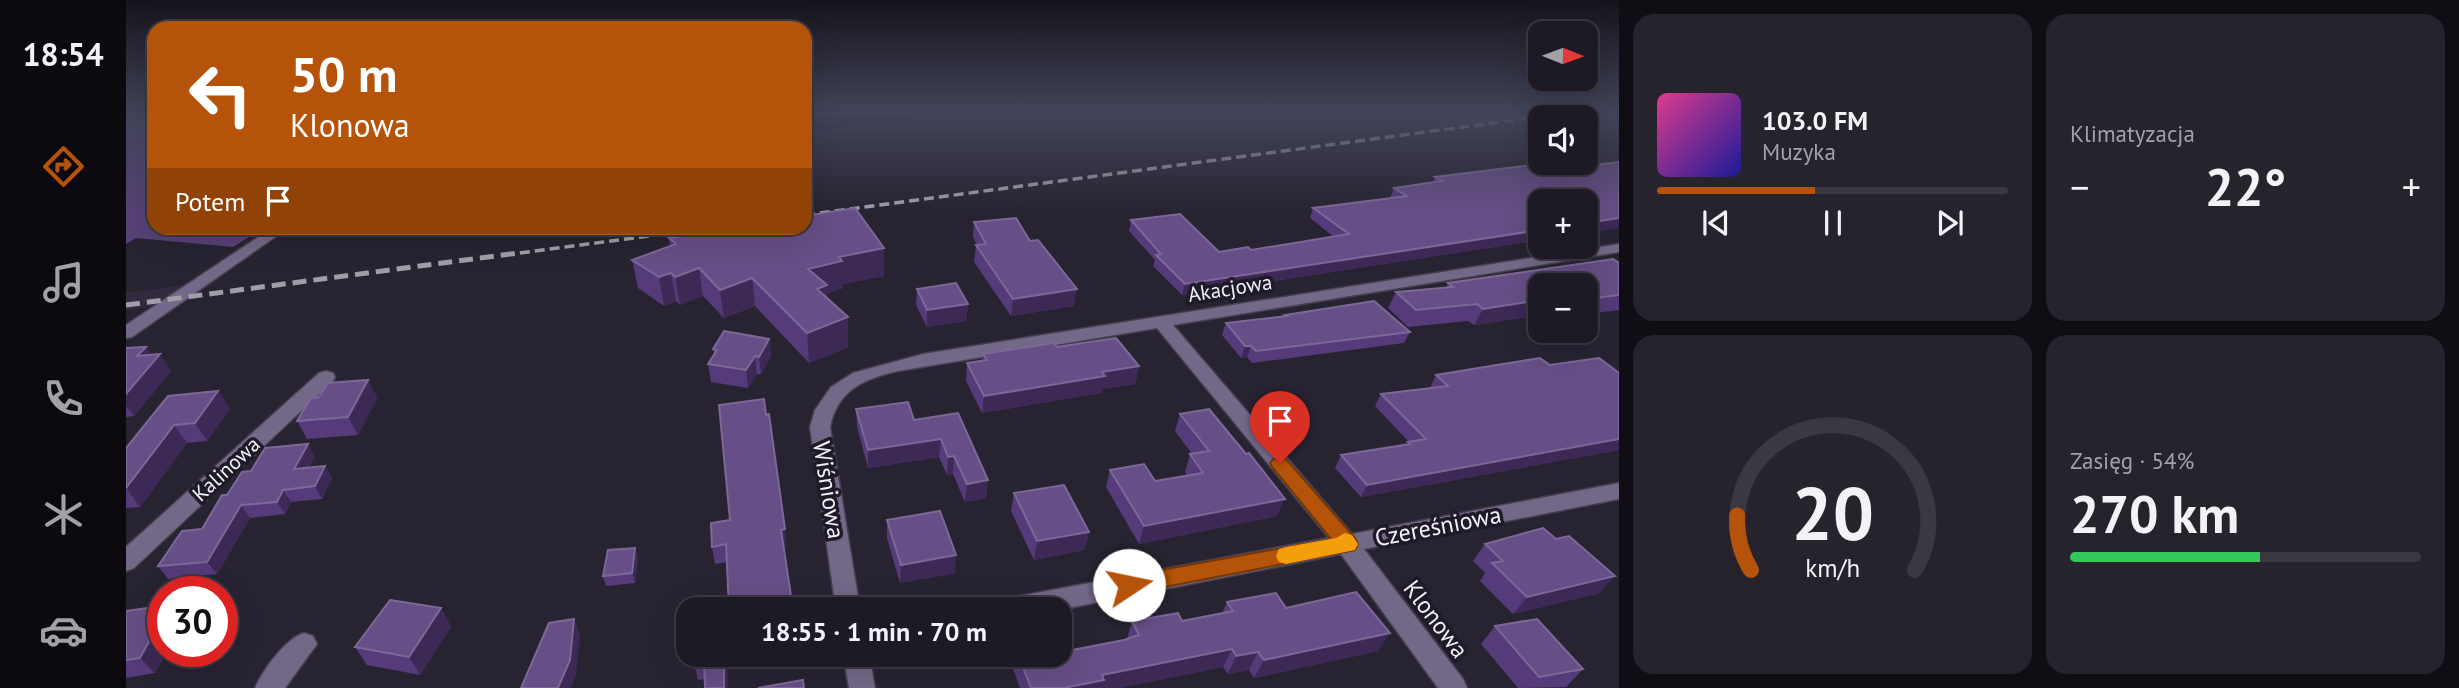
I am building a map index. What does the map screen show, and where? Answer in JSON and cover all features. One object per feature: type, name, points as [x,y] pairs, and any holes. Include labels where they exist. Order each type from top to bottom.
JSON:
[{"type":"street","points":[[126,333],[271,235]]},
{"type":"street","name":"Akacjowa","points":[[851,381],[880,369],[923,360],[1619,248]]},
{"type":"street","name":"Klonowa","points":[[1161,322],[1347,544],[1454,688]]},
{"type":"street","name":"Kalinowa","points":[[126,561],[326,377]]},
{"type":"street","name":"Wiśniowa","points":[[846,597],[820,427],[829,401],[851,381]]},
{"type":"street","name":"Czereśniowa","points":[[1071,597],[1619,491]]},
{"type":"street","points":[[268,688],[304,644]]},
{"type":"street","points":[[858,667],[862,688]]},
{"type":"shaded area","points":[[126,146],[147,146],[147,235],[252,235],[233,247],[136,238],[126,244]]},
{"type":"shaded area","points":[[187,285],[157,305],[126,310],[126,293]]},
{"type":"building","points":[[1619,162],[1619,218],[1598,221],[1598,189],[1528,189],[1528,232],[1185,284],[1156,255],[1161,254],[1131,220],[1180,214],[1219,252],[1248,247],[1251,250],[1349,234],[1313,208],[1407,196],[1394,188],[1442,181],[1435,177],[1528,166],[1528,175],[1598,175],[1598,165]]},
{"type":"building","points":[[855,208],[884,248],[839,257],[842,261],[808,269],[827,285],[817,289],[848,317],[807,333],[752,278],[720,290],[699,268],[675,277],[671,273],[659,277],[632,260],[676,244],[669,238],[688,235],[812,235],[812,215]]},
{"type":"building","points":[[1016,218],[1030,241],[1038,240],[1077,289],[1013,299],[976,245],[986,244],[974,222]]},
{"type":"building","points":[[1613,259],[1619,263],[1619,295],[1598,298],[1598,273],[1528,273],[1528,302],[1483,309],[1477,304],[1416,310],[1396,292],[1453,287],[1448,283]]},
{"type":"building","points":[[956,283],[968,304],[927,310],[917,289]]},
{"type":"building","points":[[1374,301],[1410,332],[1256,351],[1251,346],[1245,346],[1226,323],[1287,316],[1285,315]]},
{"type":"building","points":[[724,331],[769,339],[759,357],[755,356],[746,370],[708,364]]},
{"type":"building","points":[[1116,338],[1139,366],[1102,372],[1105,376],[984,396],[967,363],[987,360],[983,354],[1054,343],[1057,347]]},
{"type":"building","points":[[146,347],[137,356],[160,354],[126,394],[126,348]]},
{"type":"building","points":[[1540,358],[1550,365],[1599,358],[1619,373],[1619,439],[1367,485],[1341,455],[1426,439],[1381,394],[1448,386],[1436,375]]},
{"type":"building","points":[[368,380],[348,417],[297,421],[311,398],[319,397],[328,383]]},
{"type":"building","points":[[218,391],[195,423],[174,425],[126,488],[126,448],[168,396]]},
{"type":"building","points":[[764,399],[766,415],[769,414],[785,529],[781,530],[791,597],[728,597],[726,544],[712,547],[711,523],[730,520],[719,405]]},
{"type":"building","points":[[908,402],[914,420],[958,413],[988,480],[967,484],[954,456],[948,457],[941,439],[868,450],[856,409]]},
{"type":"building","points":[[1209,409],[1246,454],[1249,453],[1285,499],[1144,526],[1110,470],[1144,464],[1155,481],[1203,473],[1190,454],[1209,451],[1180,414]]},
{"type":"building","points":[[308,444],[294,469],[325,466],[315,486],[283,490],[277,502],[241,505],[207,562],[158,566],[182,531],[202,529],[222,495],[227,495],[242,472],[251,471],[265,448]]},
{"type":"building","points":[[1064,485],[1089,532],[1037,541],[1014,493]]},
{"type":"building","points":[[940,511],[956,555],[901,565],[887,520]]},
{"type":"building","points":[[1543,528],[1556,539],[1569,536],[1615,576],[1527,597],[1492,563],[1503,561],[1485,544]]},
{"type":"building","points":[[635,548],[632,573],[603,576],[608,550]]},
{"type":"building","points":[[1356,592],[1390,633],[1264,660],[1258,652],[1236,656],[1232,649],[1102,675],[1104,680],[1064,688],[1031,688],[1023,667],[1072,667],[1072,650],[1139,635],[1132,621],[1178,613],[1182,621],[1233,611],[1227,602],[1276,593],[1286,608]]},
{"type":"building","points":[[390,600],[441,608],[409,657],[355,647]]},
{"type":"building","points":[[147,608],[147,645],[140,658],[126,660],[126,611]]},
{"type":"building","points":[[574,619],[570,660],[558,688],[521,688],[549,623]]},
{"type":"building","points":[[1537,619],[1583,669],[1539,677],[1495,626]]},
{"type":"building","points":[[704,667],[724,667],[724,688],[705,688]]},
{"type":"building","points":[[803,680],[804,688],[758,688]]},
{"type":"railway","points":[[812,214],[1320,146]]},
{"type":"railway","points":[[505,255],[656,235]]},
{"type":"railway","points":[[126,305],[518,253]]},
{"type":"slow traffic","points":[[1286,556],[1347,544],[1345,541]]},
{"type":"route","points":[[1129,585],[1347,544],[1280,463]]}]
